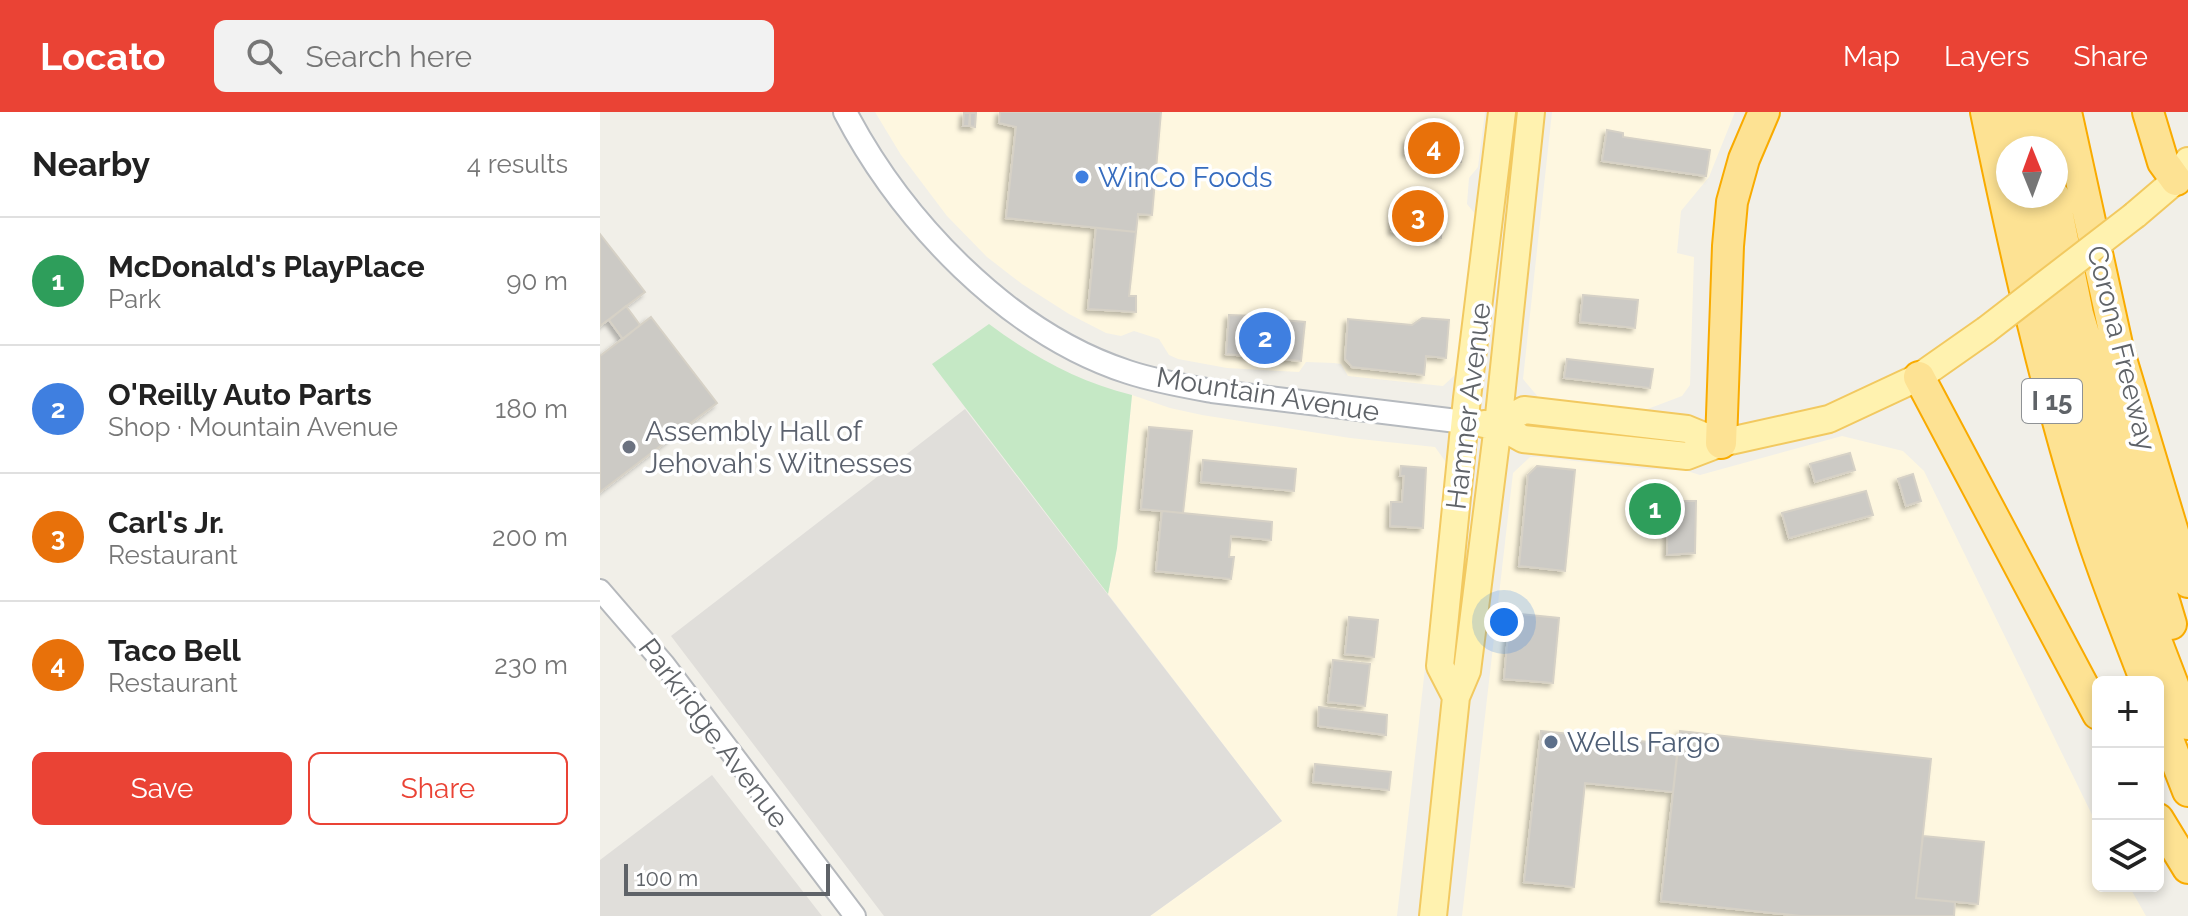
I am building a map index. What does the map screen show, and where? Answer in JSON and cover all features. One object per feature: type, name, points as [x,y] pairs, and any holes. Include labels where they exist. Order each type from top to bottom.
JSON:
[{"type":"highway","points":[[1721,443],[1732,202],[1744,159],[1764,112]]},
{"type":"highway","name":"I 15","points":[[1986,112],[2032,325],[2059,428],[2090,530],[2144,676]]},
{"type":"highway","points":[[2014,112],[2018,136]]},
{"type":"highway","points":[[2038,112],[2043,136]]},
{"type":"highway","name":"Corona Freeway","points":[[2066,112],[2118,349],[2188,582]]},
{"type":"highway","points":[[2148,112],[2163,162],[2184,173]]},
{"type":"highway","points":[[2032,208],[2068,358],[2128,567],[2188,724]]},
{"type":"highway","points":[[2056,208],[2078,314],[2165,610],[2188,667]]},
{"type":"highway","points":[[2067,208],[2092,312],[2118,349]]},
{"type":"highway","points":[[1919,377],[2092,703]]},
{"type":"highway","points":[[2164,729],[2188,791]]},
{"type":"highway","points":[[2159,820],[2188,868]]},
{"type":"main road","name":"Mountain Avenue","points":[[845,112],[872,160],[925,229],[1001,300],[1080,351],[1126,371],[1185,386],[1465,422]]},
{"type":"main road","name":"Hamner Avenue","points":[[1456,697],[1440,666],[1502,112]]},
{"type":"main road","name":"Hamner Avenue","points":[[1433,915],[1456,697],[1467,671],[1498,425],[1531,112]]},
{"type":"main road","points":[[1465,422],[1498,425],[1523,439],[1687,456],[1721,443],[1829,419],[1919,377],[1986,330],[2135,215],[2184,173]]},
{"type":"main road","points":[[1498,425],[1524,410],[1687,429],[1721,443]]},
{"type":"street","name":"Parkridge Avenue","points":[[600,590],[664,664],[855,916]]},
{"type":"shaded area","points":[[875,112],[1485,112],[1478,167],[1469,178],[1467,204],[1476,215],[1457,373],[1443,386],[1348,376],[1341,364],[1334,363],[1306,362],[1299,372],[1227,368],[1178,359],[1169,355],[1159,339],[1134,331],[1121,336],[1106,333],[1022,284],[987,257],[947,216],[901,155]]},
{"type":"shaded area","points":[[1552,112],[1735,112],[1709,177],[1681,211],[1677,253],[1694,257],[1690,385],[1682,396],[1645,410],[1539,398],[1523,379]]},
{"type":"shaded area","points":[[1132,395],[1202,415],[1350,438],[1435,447],[1448,465],[1397,916],[1150,916],[1282,821],[1108,594],[1117,548]]},
{"type":"shaded area","points":[[965,409],[1282,821],[1150,916],[884,916],[671,636]]},
{"type":"shaded area","points":[[1842,436],[1903,451],[1924,471],[2092,815],[2092,892],[2132,892],[2146,916],[1462,916],[1513,473],[1530,457],[1538,457],[1684,470],[1700,475]]},
{"type":"shaded area","points":[[712,775],[822,916],[600,916],[600,860]]},
{"type":"green space","points":[[989,324],[1057,367],[1132,395],[1117,548],[1108,594],[932,364]]},
{"type":"green space","points":[[1641,493],[1669,494],[1668,518],[1641,518]]},
{"type":"building","name":"WinCo Foods","points":[[1000,112],[1161,112],[1152,215],[1138,214],[1136,232],[1006,218],[1016,127],[999,123]]},
{"type":"building","points":[[964,113],[970,113],[969,126],[963,126]]},
{"type":"building","points":[[970,113],[976,113],[975,127],[970,126]]},
{"type":"building","points":[[1607,130],[1623,133],[1623,137],[1710,150],[1706,176],[1602,161]]},
{"type":"building","points":[[1413,134],[1425,135],[1425,140],[1463,143],[1461,162],[1412,158],[1413,153],[1406,153],[1407,139],[1412,139]]},
{"type":"building","points":[[1394,204],[1440,207],[1443,210],[1441,238],[1392,231]]},
{"type":"building","points":[[1096,228],[1136,232],[1129,296],[1136,296],[1136,312],[1088,309]]},
{"type":"building","points":[[600,234],[645,292],[600,326]]},
{"type":"building","points":[[1583,295],[1638,300],[1635,328],[1580,322]]},
{"type":"building","points":[[626,306],[640,325],[623,339],[609,320]]},
{"type":"building","points":[[1229,315],[1284,317],[1283,320],[1305,322],[1301,361],[1226,354]]},
{"type":"building","name":"Assembly Hall of Jehovah's Witnesses","points":[[651,317],[717,403],[600,492],[600,356]]},
{"type":"building","points":[[1422,318],[1449,320],[1446,358],[1426,356],[1424,375],[1352,367],[1345,359],[1348,319],[1412,325]]},
{"type":"building","points":[[1567,359],[1653,369],[1650,388],[1564,378]]},
{"type":"building","points":[[1149,427],[1192,431],[1183,513],[1141,509]]},
{"type":"building","points":[[1850,453],[1855,470],[1815,482],[1810,464]]},
{"type":"building","points":[[1203,460],[1296,469],[1294,491],[1201,482]]},
{"type":"building","points":[[1401,466],[1426,468],[1423,528],[1390,526],[1391,502],[1402,502],[1404,476],[1400,476]]},
{"type":"building","points":[[1537,466],[1575,470],[1565,571],[1519,566],[1528,475]]},
{"type":"building","points":[[1913,474],[1921,501],[1906,506],[1898,479]]},
{"type":"building","points":[[1866,491],[1873,515],[1789,538],[1782,513]]},
{"type":"building","points":[[1668,501],[1696,501],[1695,553],[1667,555]]},
{"type":"building","points":[[1162,511],[1272,522],[1271,540],[1231,536],[1229,557],[1234,557],[1231,579],[1156,571]]},
{"type":"building","points":[[1510,613],[1559,618],[1553,683],[1504,679]]},
{"type":"building","points":[[1349,617],[1378,620],[1374,657],[1345,654]]},
{"type":"building","points":[[1333,660],[1370,664],[1365,706],[1328,702]]},
{"type":"building","points":[[1319,707],[1387,715],[1386,735],[1318,726]]},
{"type":"building","points":[[1541,731],[1678,745],[1673,792],[1585,783],[1574,887],[1524,882]]},
{"type":"building","points":[[1680,731],[1931,759],[1916,898],[1955,902],[1954,916],[1801,916],[1661,901]]},
{"type":"building","points":[[1315,764],[1391,772],[1389,790],[1313,782]]},
{"type":"building","points":[[1923,836],[1984,842],[1978,904],[1916,898]]},
{"type":"place","name":"Taco Bell","points":[[1434,148]]},
{"type":"place","name":"WinCo Foods","points":[[1082,177]]},
{"type":"place","name":"Carl's Jr.","points":[[1418,216]]},
{"type":"place","name":"O'Reilly Auto Parts","points":[[1265,338]]},
{"type":"place","name":"Assembly Hall of Jehovah's Witnesses","points":[[629,447]]},
{"type":"place","name":"McDonald's PlayPlace","points":[[1655,509]]},
{"type":"place","name":"Wells Fargo","points":[[1551,742]]}]
